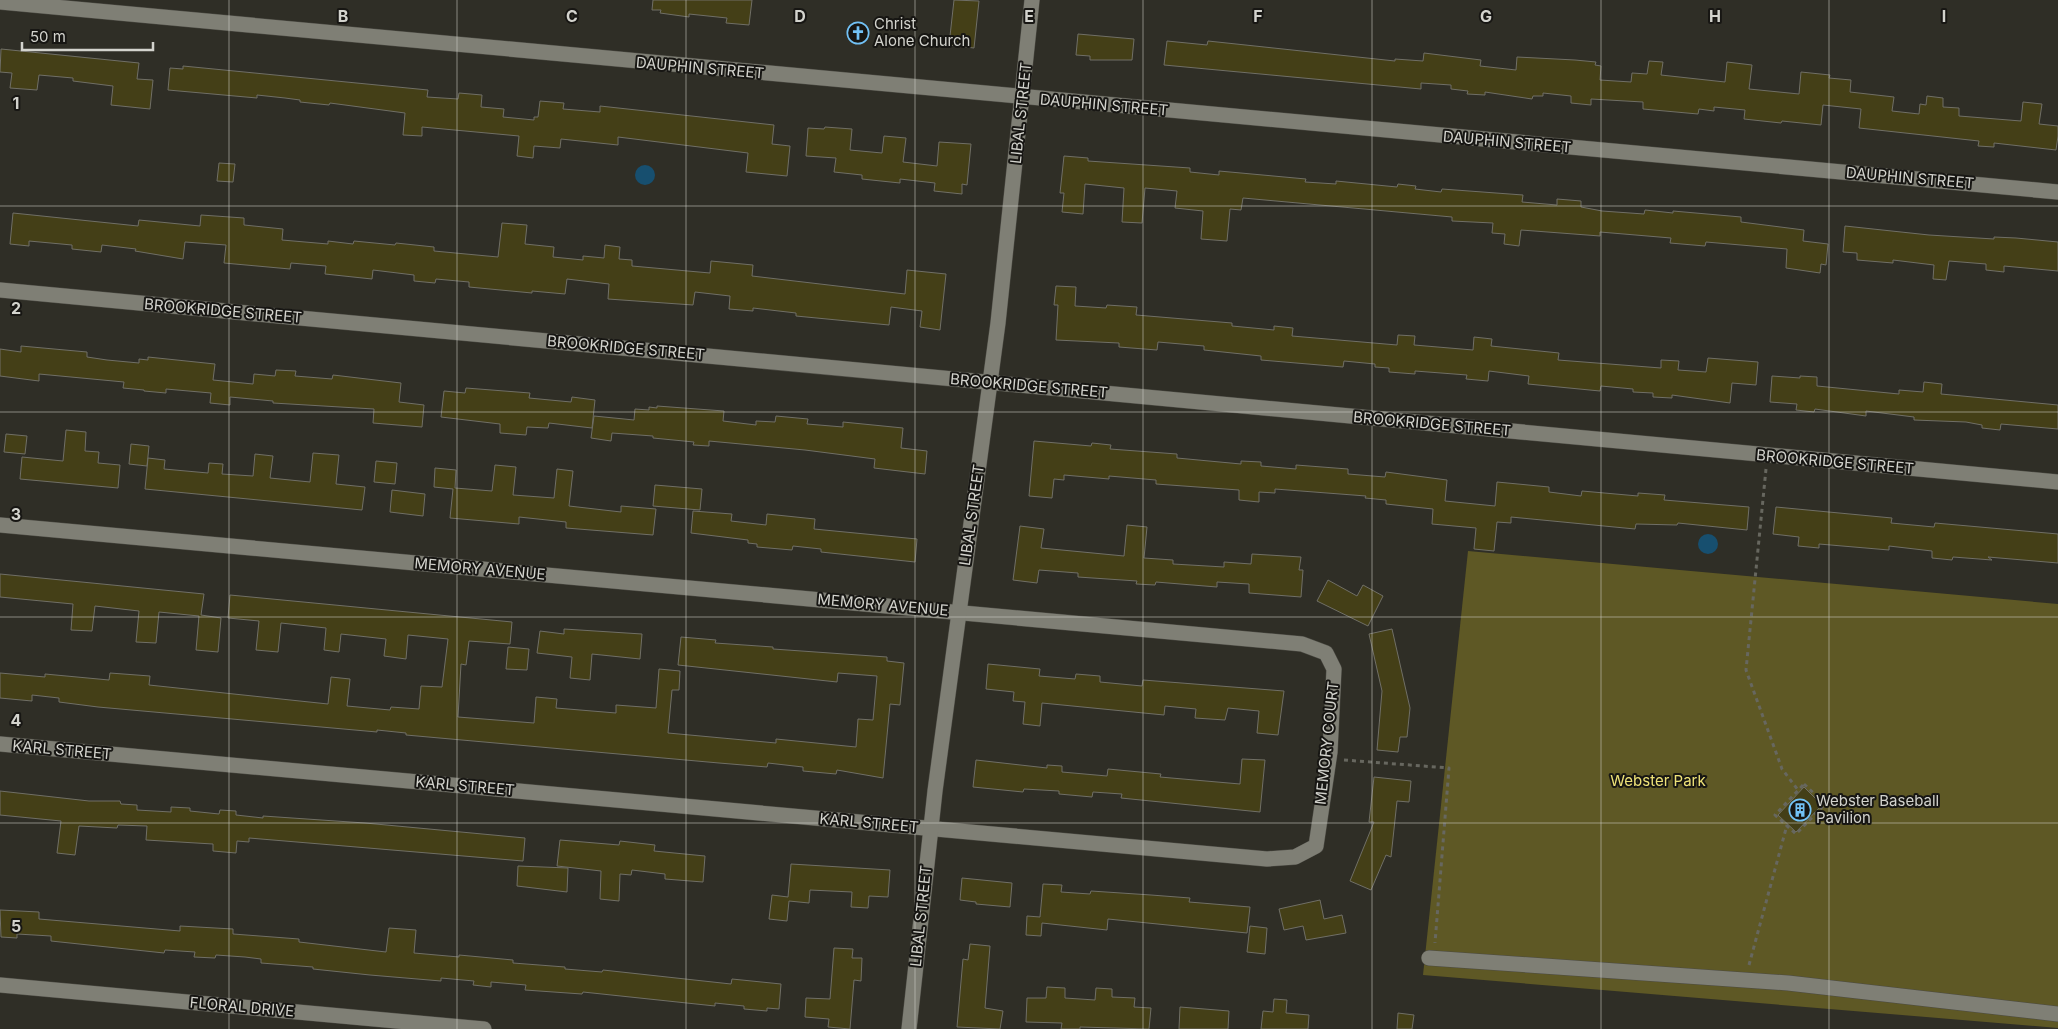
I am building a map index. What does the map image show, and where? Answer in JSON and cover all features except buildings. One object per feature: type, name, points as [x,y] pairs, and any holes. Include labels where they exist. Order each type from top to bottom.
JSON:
[{"type":"street","name":"LIBAL STREET","points":[[909,1029],[931,828],[990,382],[1023,98],[1032,0]]},
{"type":"street","name":"DAUPHIN STREET","points":[[0,2],[1023,98],[2058,192]]},
{"type":"street","name":"BROOKRIDGE STREET","points":[[0,290],[2058,482]]},
{"type":"street","name":"MEMORY AVENUE","points":[[0,525],[959,612]]},
{"type":"street","name":"MEMORY COURT","points":[[931,828],[1267,859],[1295,857],[1316,846],[1329,759],[1334,669],[1326,653],[1302,644],[959,612]]},
{"type":"street","name":"KARL STREET","points":[[0,744],[931,828]]},
{"type":"street","points":[[1431,958],[1788,984],[2058,1014]]},
{"type":"street","name":"FLORAL DRIVE","points":[[0,984],[484,1029]]},
{"type":"path","points":[[1767,456],[1746,670],[1782,770],[1798,790]]},
{"type":"path","points":[[1329,759],[1449,768],[1431,958]]},
{"type":"path","points":[[1804,784],[1825,804],[1796,834],[1787,825],[1775,815],[1804,784]]},
{"type":"path","points":[[1750,960],[1787,825]]},
{"type":"green space","name":"Webster Park","points":[[1468,551],[2058,604],[2058,1028],[1423,975]]},
{"type":"water","points":[[645,165],[652,168],[655,175],[652,182],[645,185],[638,182],[635,175],[638,168]]},
{"type":"water","points":[[1708,534],[1715,537],[1718,544],[1715,551],[1708,554],[1701,551],[1698,544],[1701,537]]},
{"type":"place","name":"Christ Alone Church","points":[[858,33]]},
{"type":"place","name":"Webster Baseball Pavilion","points":[[1800,810]]}]
